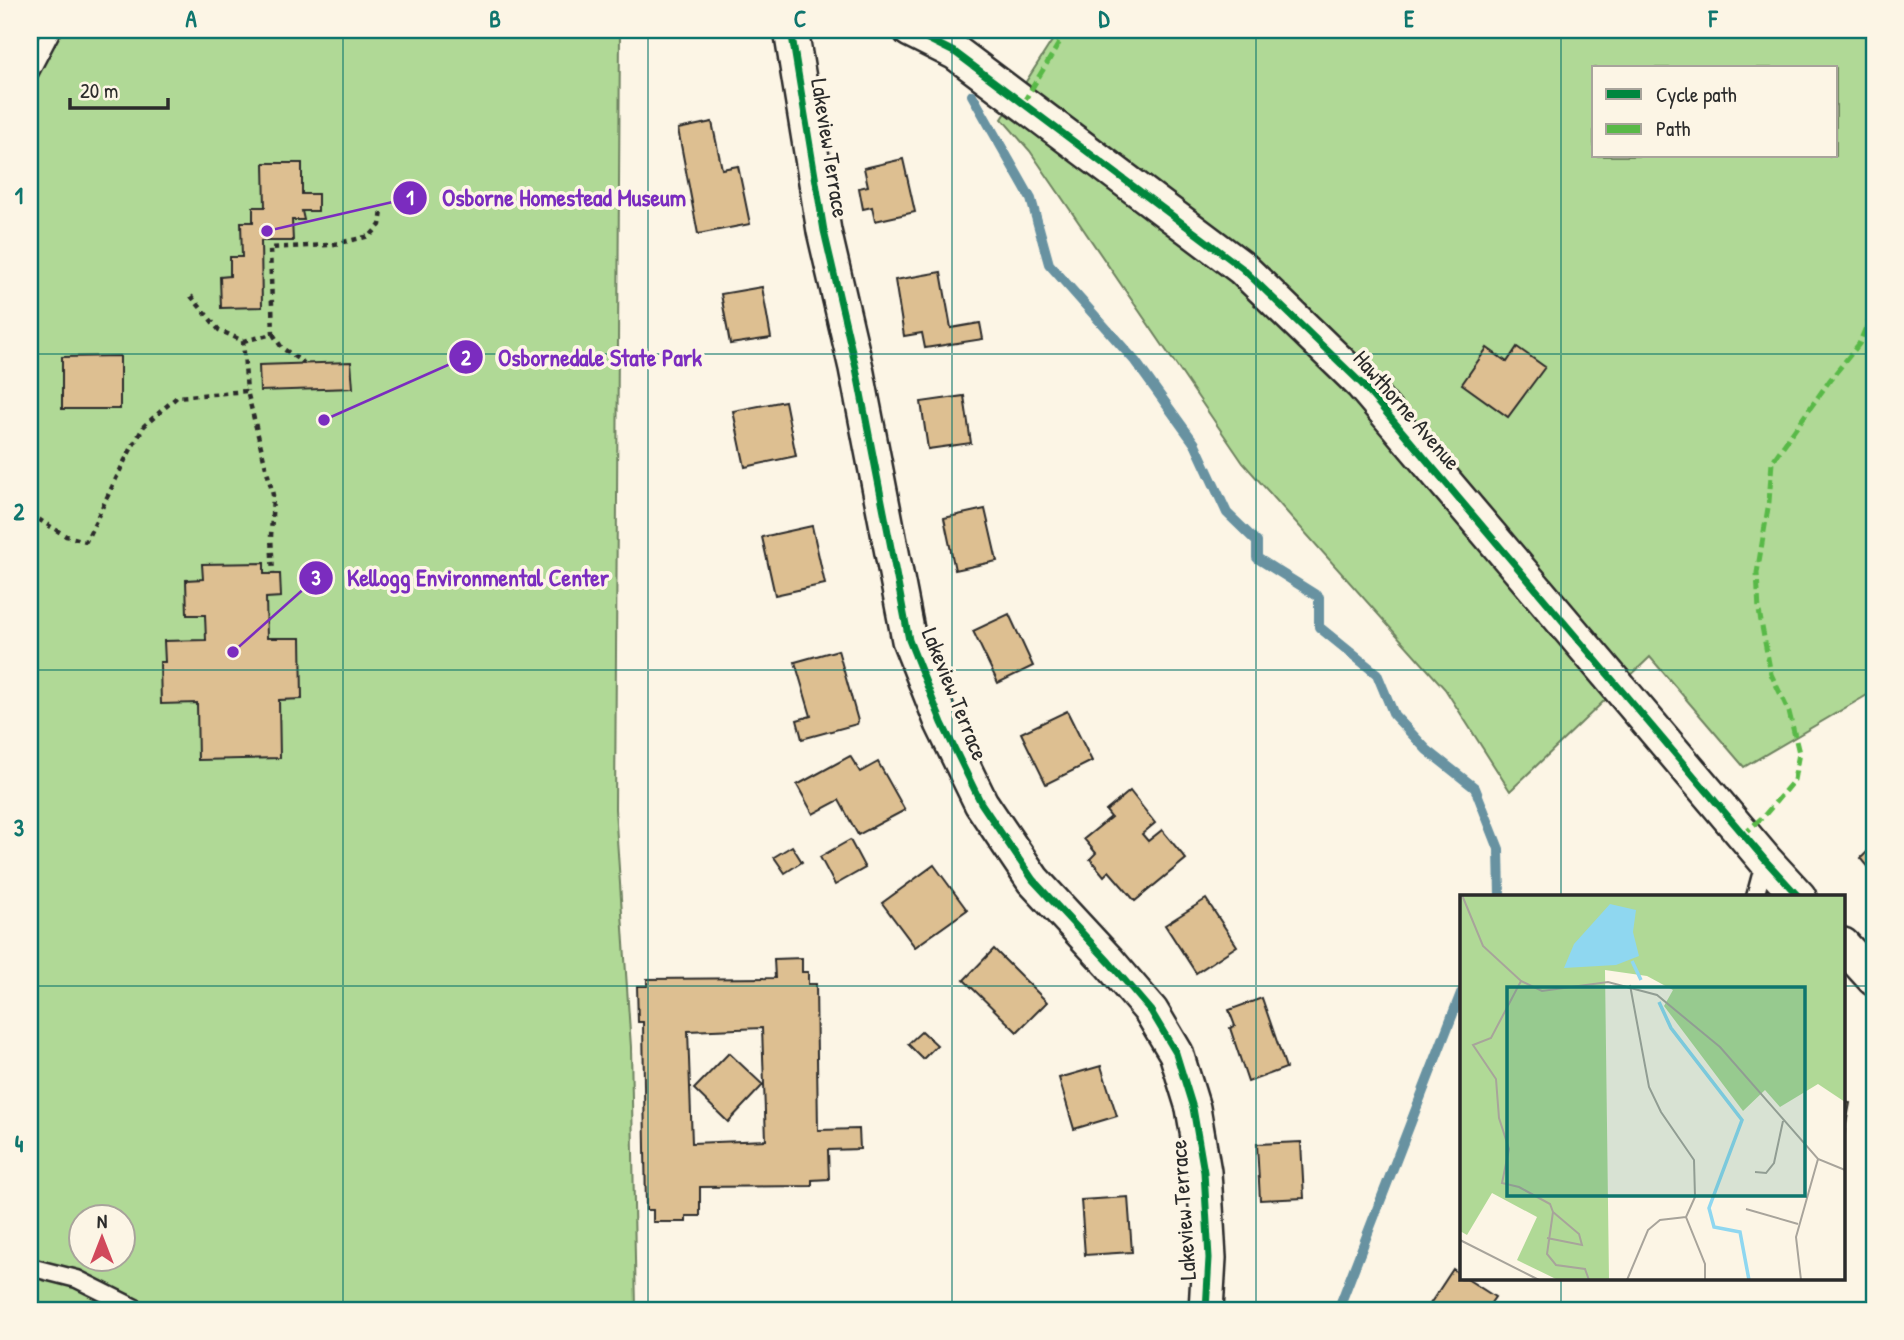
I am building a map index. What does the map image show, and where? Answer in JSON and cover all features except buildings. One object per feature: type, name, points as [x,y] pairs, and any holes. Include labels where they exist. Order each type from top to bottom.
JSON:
[{"type":"street","name":"Lakeview Terrace","points":[[790,30],[824,231],[856,368],[909,640],[942,723],[981,803],[1033,880],[1151,1012],[1176,1053],[1194,1108],[1204,1172],[1209,1258],[1206,1310]]},
{"type":"street","name":"Hawthorne Avenue","points":[[910,30],[956,53],[1242,268],[1352,374],[1797,895]]},
{"type":"street","points":[[1844,946],[1874,979]]},
{"type":"lane","points":[[30,72],[52,30]]},
{"type":"lane","points":[[1756,895],[1765,860]]},
{"type":"lane","points":[[30,1267],[77,1279],[139,1310]]},
{"type":"path","points":[[304,363],[282,348],[273,334],[270,248],[330,245],[370,236],[380,225],[382,211]]},
{"type":"path","points":[[191,296],[219,330],[243,341],[273,334]]},
{"type":"path","points":[[243,341],[247,391],[273,495],[273,574]]},
{"type":"path","points":[[30,514],[66,536],[86,541],[144,426],[177,397],[247,391]]},
{"type":"green space","points":[[30,30],[620,30],[615,809],[631,1047],[636,1310],[30,1310]]},
{"type":"green space","points":[[1059,30],[1874,30],[1874,691],[1744,767],[1650,657],[1510,791],[1445,689],[1243,463],[1030,151],[1002,119]]},
{"type":"waterway","points":[[972,95],[1031,199],[1049,264],[1135,361],[1195,444],[1227,513],[1257,542],[1257,558],[1319,597],[1319,627],[1377,674],[1394,715],[1427,750],[1475,788],[1499,849],[1500,895]]},
{"type":"waterway","points":[[1338,1310],[1460,996]]},
{"type":"marked path","points":[[1023,103],[1067,30]]},
{"type":"marked path","points":[[1743,835],[1764,816],[1794,780],[1799,753],[1789,712],[1771,674],[1759,611],[1757,573],[1769,502],[1772,462],[1859,344],[1874,308]]},
{"type":"cycle path","points":[[791,30],[824,231],[856,368],[909,640],[942,723],[981,803],[1033,880],[1151,1011],[1176,1053],[1193,1108],[1204,1172],[1209,1258],[1206,1310]]},
{"type":"cycle path","points":[[910,30],[956,53],[1242,268],[1362,384],[1797,895]]},
{"type":"place","name":"Osborne Homestead Museum","points":[[267,231]]},
{"type":"place","name":"Osbornedale State Park","points":[[324,420]]},
{"type":"place","name":"Kellogg Environmental Center","points":[[233,652]]}]
